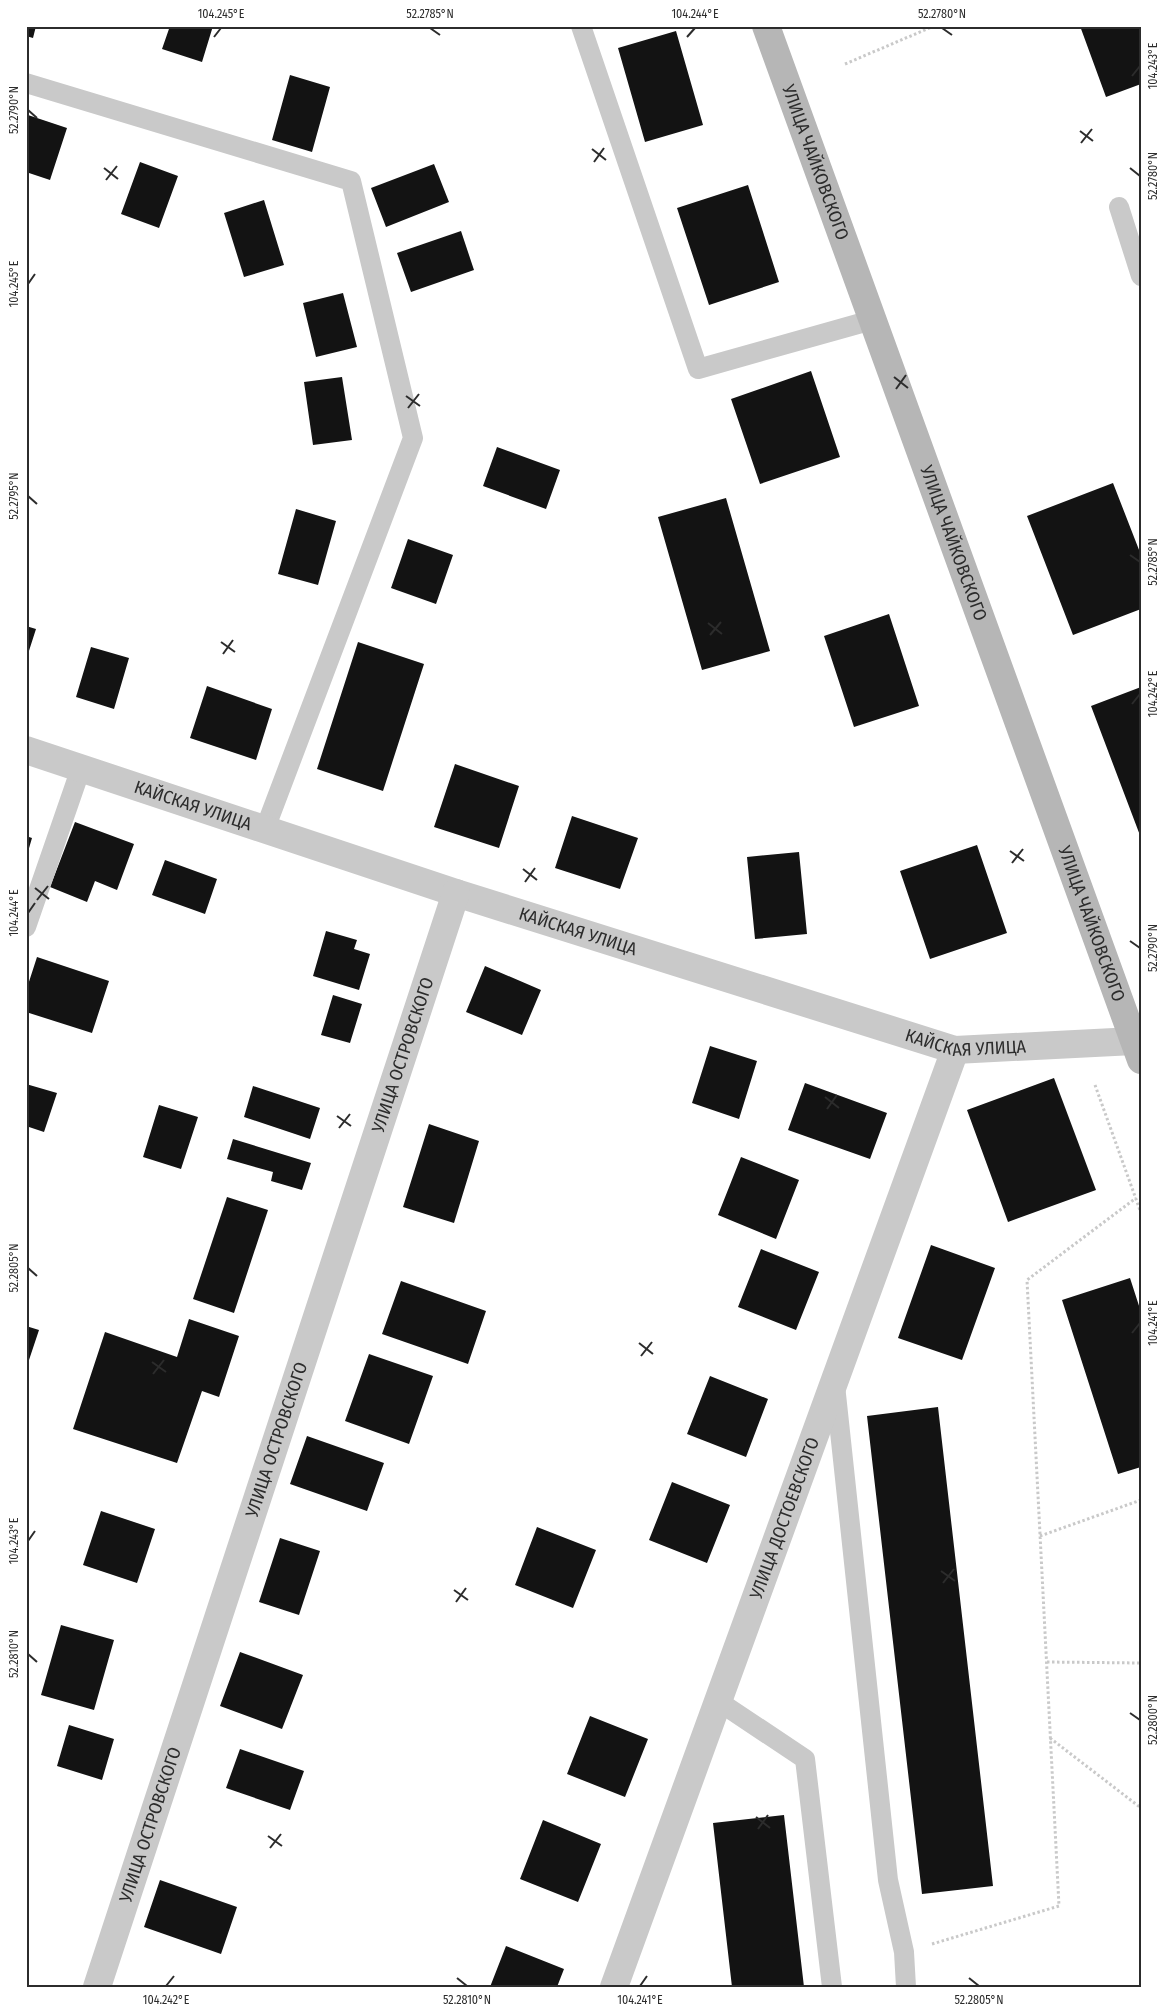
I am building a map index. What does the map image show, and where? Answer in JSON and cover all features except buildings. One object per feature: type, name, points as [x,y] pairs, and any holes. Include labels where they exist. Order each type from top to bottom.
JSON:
[{"type":"street","name":"УЛИЦА ЧАЙКОВСКОГО","points":[[766,26],[1138,1046]]},
{"type":"street","name":"КАЙСКАЯ УЛИЦА","points":[[26,750],[456,893],[955,1050],[1138,1046]]},
{"type":"street","name":"УЛИЦА ОСТРОВСКОГО","points":[[97,1987],[456,893]]},
{"type":"street","name":"УЛИЦА ДОСТОЕВСКОГО","points":[[614,1987],[955,1050]]},
{"type":"lane","points":[[581,26],[698,369],[872,320]]},
{"type":"lane","points":[[26,82],[350,181],[413,438],[265,829]]},
{"type":"lane","points":[[1120,207],[1141,276]]},
{"type":"lane","points":[[26,927],[81,768]]},
{"type":"lane","points":[[834,1381],[888,1880],[904,1952],[906,1987]]},
{"type":"lane","points":[[718,1701],[805,1759],[832,1987]]},
{"type":"path","points":[[845,64],[934,26]]},
{"type":"path","points":[[1095,1085],[1141,1213]]},
{"type":"path","points":[[904,1952],[1059,1906],[1027,1280],[1136,1198]]},
{"type":"path","points":[[1040,1536],[1141,1500]]},
{"type":"path","points":[[1047,1662],[1141,1663]]},
{"type":"path","points":[[1050,1738],[1141,1808]]}]
